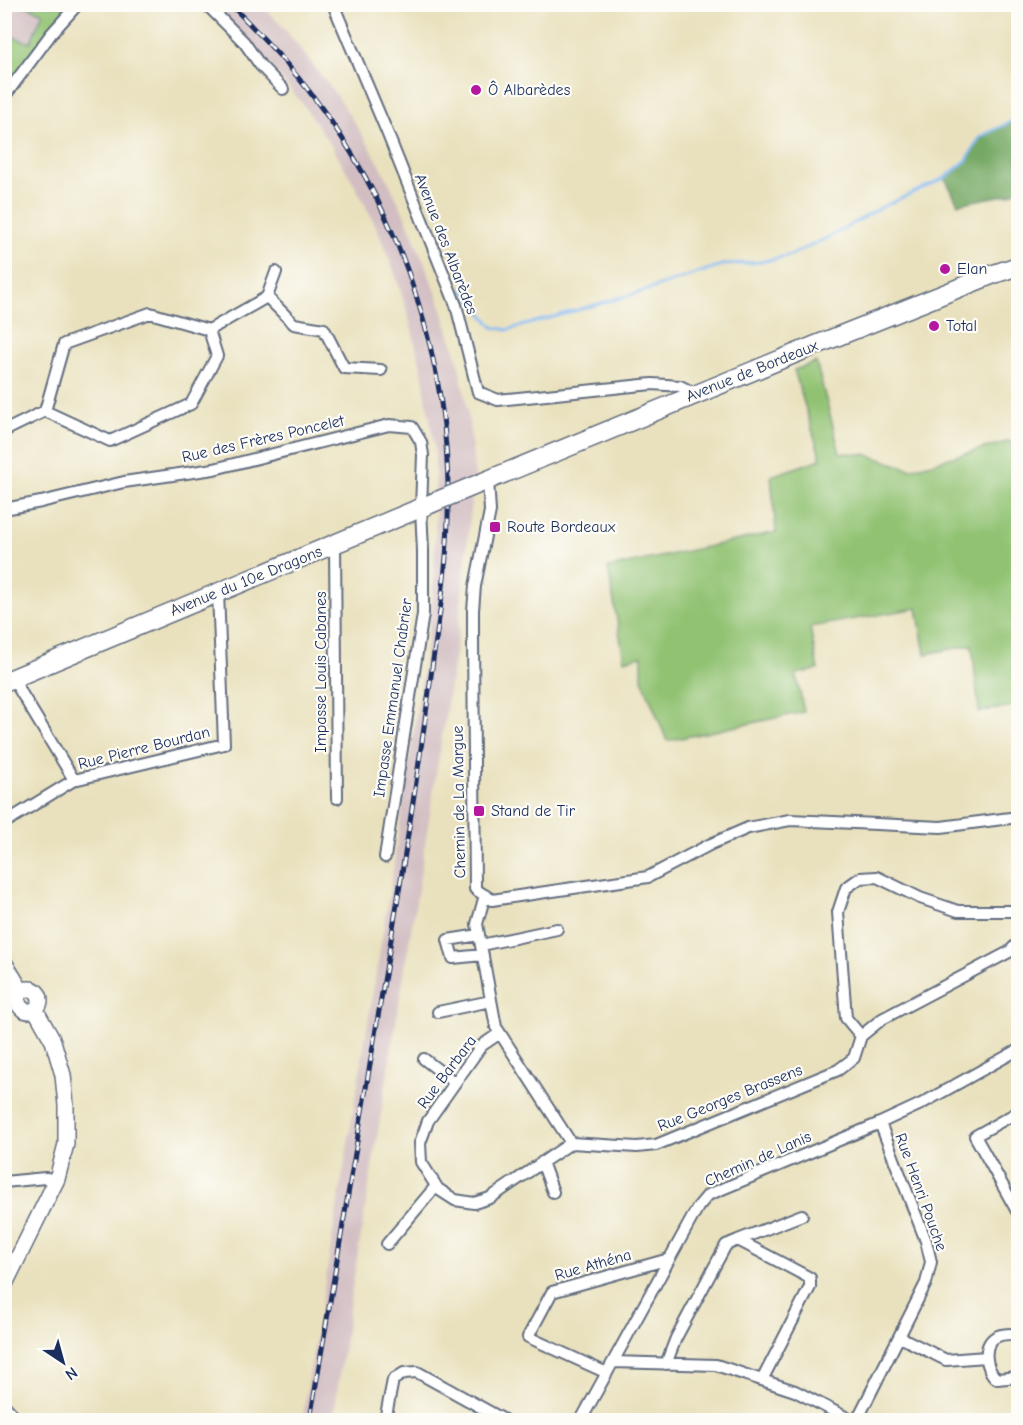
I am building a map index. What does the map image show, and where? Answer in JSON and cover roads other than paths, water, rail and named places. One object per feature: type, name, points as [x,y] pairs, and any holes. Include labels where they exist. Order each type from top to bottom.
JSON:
[{"type":"main road","name":"Avenue de Bordeaux","points":[[479,483],[860,327],[1018,266]]},
{"type":"main road","name":"Avenue du 10e Dragons","points":[[9,681],[479,483]]},
{"type":"street","points":[[4,97],[51,34],[78,4]]},
{"type":"street","points":[[206,4],[244,42],[260,65],[283,89]]},
{"type":"street","name":"Avenue des Albarèdes","points":[[333,4],[456,304],[478,392],[498,400],[652,384],[680,386],[696,394]]},
{"type":"street","points":[[4,431],[45,411],[64,344],[150,313],[209,330],[267,297],[276,272]]},
{"type":"street","points":[[267,297],[294,324],[324,329],[344,368],[381,370]]},
{"type":"street","points":[[45,411],[110,441],[191,404],[217,356],[209,330]]},
{"type":"street","name":"Rue des Frères Poncelet","points":[[4,509],[124,482],[214,469],[389,425],[412,427],[421,442],[426,506]]},
{"type":"street","name":"Chemin de La Margue","points":[[479,483],[490,511],[473,610],[475,889],[492,900],[648,877],[711,844],[748,828],[790,820],[941,827],[1018,817]]},
{"type":"street","name":"Impasse Emmanuel Chabrier","points":[[385,857],[423,614],[423,539],[426,506]]},
{"type":"street","name":"Impasse Louis Cabanes","points":[[335,544],[337,798]]},
{"type":"street","name":"Rue Pierre Bourdan","points":[[4,823],[74,780],[224,744],[218,592]]},
{"type":"street","points":[[9,681],[74,780]]},
{"type":"street","points":[[861,1036],[846,1018],[838,912],[846,888],[860,878],[877,877],[920,898],[958,911],[1018,911]]},
{"type":"street","points":[[485,895],[477,924],[496,1027],[571,1143]]},
{"type":"street","points":[[481,945],[557,929]]},
{"type":"street","name":"Rue Georges Brassens","points":[[571,1143],[637,1147],[656,1145],[838,1070],[854,1058],[861,1036],[882,1019],[946,988],[1009,952],[1018,943]]},
{"type":"street","points":[[4,962],[22,992],[19,998],[21,1006],[27,1010],[34,1009],[53,1041],[63,1074],[66,1105],[66,1144],[57,1179],[4,1286]]},
{"type":"street","points":[[438,1012],[491,1001]]},
{"type":"street","name":"Rue Barbara","points":[[500,1034],[481,1046],[429,1121],[420,1143],[421,1162],[436,1186],[455,1200],[474,1203],[490,1198],[571,1143]]},
{"type":"street","name":"Chemin de Lanis","points":[[581,1420],[698,1207],[708,1195],[921,1104],[1018,1050]]},
{"type":"street","points":[[424,1059],[455,1083]]},
{"type":"street","points":[[1018,1112],[975,1136],[1018,1213]]},
{"type":"street","name":"Rue Henri Pouche","points":[[857,1420],[926,1283],[931,1262],[926,1241],[880,1123]]},
{"type":"street","points":[[542,1162],[553,1192]]},
{"type":"street","points":[[4,1182],[57,1179]]},
{"type":"street","points":[[387,1244],[436,1186]]},
{"type":"street","points":[[666,1364],[676,1338],[726,1245],[802,1215]]},
{"type":"street","points":[[738,1240],[810,1278],[810,1287],[762,1380]]},
{"type":"street","name":"Rue Athéna","points":[[607,1373],[528,1337],[552,1292],[669,1259]]},
{"type":"street","points":[[1018,1334],[999,1335],[992,1340],[986,1357],[992,1375],[997,1379],[1018,1377]]},
{"type":"street","points":[[900,1337],[946,1360],[986,1357]]},
{"type":"street","points":[[613,1362],[716,1365],[795,1391],[851,1420]]},
{"type":"street","points":[[385,1420],[393,1380],[404,1373],[417,1372],[504,1420]]},
{"type":"street","points":[[4,1405],[18,1420]]},
{"type":"waterway","points":[[462,289],[493,327],[507,330],[641,292],[722,265],[760,262],[791,255],[831,236],[882,207],[945,178],[967,160],[980,137],[1018,118]]},
{"type":"railway","points":[[230,4],[274,50],[315,99],[347,145],[374,194],[398,245],[417,298],[442,407],[447,463],[448,519],[445,572],[421,752],[310,1420]]},
{"type":"place","name":"Ô Albarèdes","points":[[476,90]]},
{"type":"place","name":"Elan","points":[[945,269]]},
{"type":"place","name":"Total","points":[[934,326]]},
{"type":"place","name":"Route Bordeaux","points":[[495,527]]},
{"type":"place","name":"Stand de Tir","points":[[479,811]]}]
